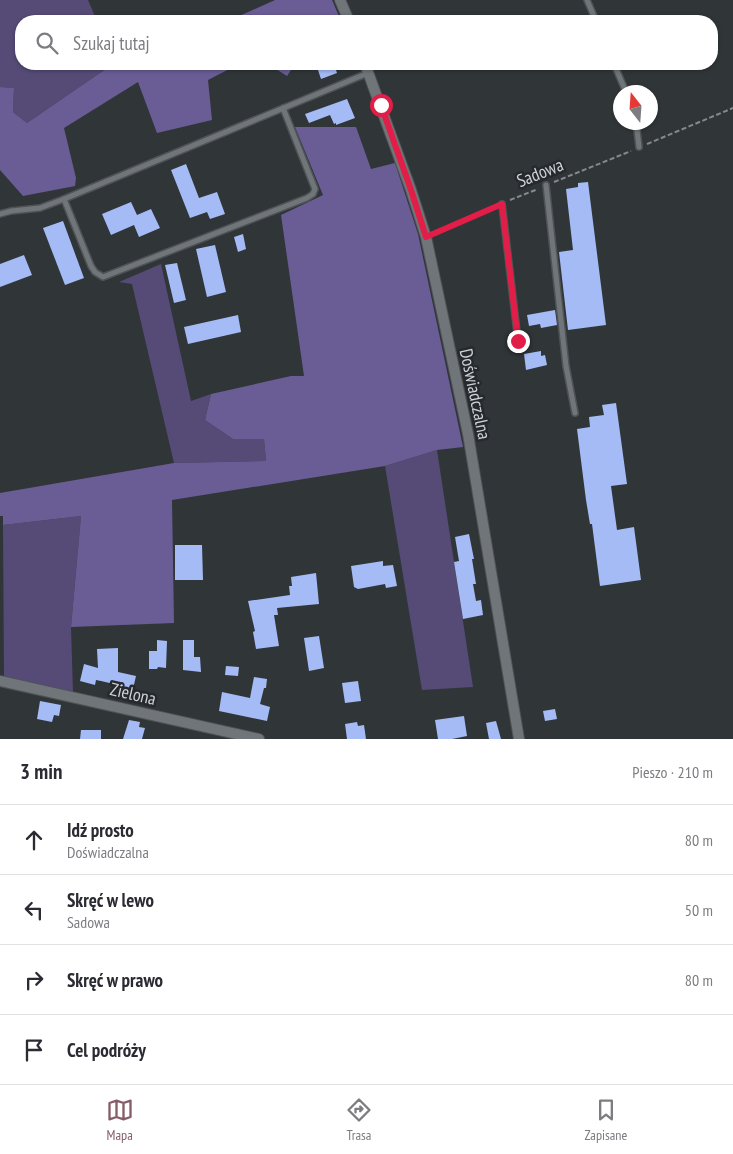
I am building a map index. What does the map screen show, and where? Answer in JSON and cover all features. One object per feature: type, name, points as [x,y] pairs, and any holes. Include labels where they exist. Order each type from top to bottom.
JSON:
[{"type":"street","points":[[340,0],[346,15]]},
{"type":"street","name":"Doświadczalna","points":[[368,70],[426,237],[468,434],[519,739]]},
{"type":"street","name":"Zielona","points":[[0,682],[259,739]]},
{"type":"lane","points":[[587,0],[593,15]]},
{"type":"lane","points":[[0,214],[11,210],[40,208],[64,199],[283,108],[363,70]]},
{"type":"lane","points":[[617,70],[623,85]]},
{"type":"lane","points":[[64,199],[91,266],[95,272],[103,277],[307,198],[313,194],[315,189],[283,108]]},
{"type":"lane","points":[[637,130],[639,147]]},
{"type":"lane","points":[[546,185],[566,366],[575,413]]},
{"type":"lane","points":[[502,204],[518,341]]},
{"type":"path","name":"Sadowa","points":[[426,237],[733,108]]},
{"type":"shaded area","points":[[0,0],[88,0],[94,15],[15,15],[15,70],[104,70],[27,123],[13,112],[14,88],[0,87]]},
{"type":"shaded area","points":[[275,0],[332,0],[338,15],[241,15]]},
{"type":"shaded area","points":[[104,70],[227,70],[208,80],[212,120],[157,133],[138,82],[64,128],[76,178],[75,186],[23,196],[0,170],[0,87],[14,88],[13,112],[27,123]]},
{"type":"shaded area","points":[[278,70],[291,70],[287,76]]},
{"type":"shaded area","points":[[295,127],[356,127],[371,169],[395,163],[418,234],[463,447],[437,450],[385,466],[172,500],[174,623],[71,627],[81,516],[3,525],[3,516],[0,516],[0,493],[174,463],[266,461],[264,439],[233,439],[205,420],[211,394],[291,376],[304,376],[281,215],[323,195]]},
{"type":"shaded area","points":[[161,264],[191,401],[211,394],[205,420],[233,439],[264,439],[266,461],[174,463],[132,284],[119,282]]},
{"type":"shaded area","points":[[437,450],[473,687],[422,690],[385,466]]},
{"type":"shaded area","points":[[81,516],[71,627],[73,692],[4,677],[3,525]]},
{"type":"building","points":[[318,70],[336,70],[337,73],[321,79]]},
{"type":"building","points":[[347,99],[355,118],[336,125],[330,115],[309,123],[305,114]]},
{"type":"building","points":[[186,164],[199,198],[217,192],[225,214],[210,219],[207,212],[190,218],[171,170]]},
{"type":"building","points":[[588,182],[606,325],[568,330],[559,252],[573,250],[566,189],[578,187],[578,183]]},
{"type":"building","points":[[131,202],[137,215],[151,209],[160,228],[139,237],[134,225],[111,235],[102,214]]},
{"type":"building","points":[[63,221],[84,278],[65,285],[43,228]]},
{"type":"building","points":[[243,234],[246,249],[238,252],[234,237]]},
{"type":"building","points":[[215,245],[226,292],[207,297],[196,249]]},
{"type":"building","points":[[24,255],[32,275],[0,287],[0,264]]},
{"type":"building","points":[[177,263],[186,300],[174,303],[165,265]]},
{"type":"building","points":[[555,310],[557,325],[541,328],[540,324],[529,326],[527,315]]},
{"type":"building","points":[[238,315],[241,332],[188,344],[184,327]]},
{"type":"building","points":[[541,351],[541,356],[545,355],[547,365],[526,370],[524,354]]},
{"type":"building","points":[[616,403],[627,484],[611,486],[617,530],[634,527],[641,580],[600,586],[577,429],[590,427],[589,417],[604,415],[602,405]]},
{"type":"building","points":[[469,534],[476,584],[473,584],[476,601],[481,600],[483,615],[463,619],[454,562],[459,561],[455,537]]},
{"type":"building","points":[[175,545],[202,545],[203,580],[175,580]]},
{"type":"building","points":[[383,561],[383,566],[393,565],[397,586],[386,588],[385,584],[358,589],[354,587],[351,566]]},
{"type":"building","points":[[316,573],[319,604],[277,608],[278,615],[274,615],[279,646],[256,649],[253,632],[255,631],[248,601],[290,595],[291,577]]},
{"type":"building","points":[[319,636],[324,668],[309,671],[304,638]]},
{"type":"building","points":[[157,640],[167,641],[166,668],[149,669],[149,651],[157,651]]},
{"type":"building","points":[[183,640],[194,640],[194,657],[200,657],[201,672],[183,670]]},
{"type":"building","points":[[118,648],[118,672],[136,676],[132,693],[117,690],[118,685],[101,681],[96,680],[95,685],[80,681],[84,664],[98,668],[97,649]]},
{"type":"building","points":[[226,666],[239,667],[238,676],[225,675]]},
{"type":"building","points":[[254,677],[267,679],[260,704],[270,707],[267,721],[219,711],[222,692],[250,698]]},
{"type":"building","points":[[358,681],[361,701],[345,703],[342,683]]},
{"type":"building","points":[[40,701],[61,705],[59,716],[54,715],[52,722],[37,719]]},
{"type":"building","points":[[555,709],[557,719],[545,721],[543,711]]},
{"type":"building","points":[[464,716],[467,736],[438,739],[435,720]]},
{"type":"building","points":[[129,720],[140,722],[139,727],[145,728],[142,739],[123,739]]},
{"type":"building","points":[[496,721],[501,739],[489,739],[486,723]]},
{"type":"building","points":[[357,722],[358,726],[364,725],[366,739],[347,739],[345,724]]},
{"type":"building","points":[[81,730],[101,730],[101,739],[80,739]]},
{"type":"route","points":[[381,105],[426,237],[502,204],[518,341]]}]
